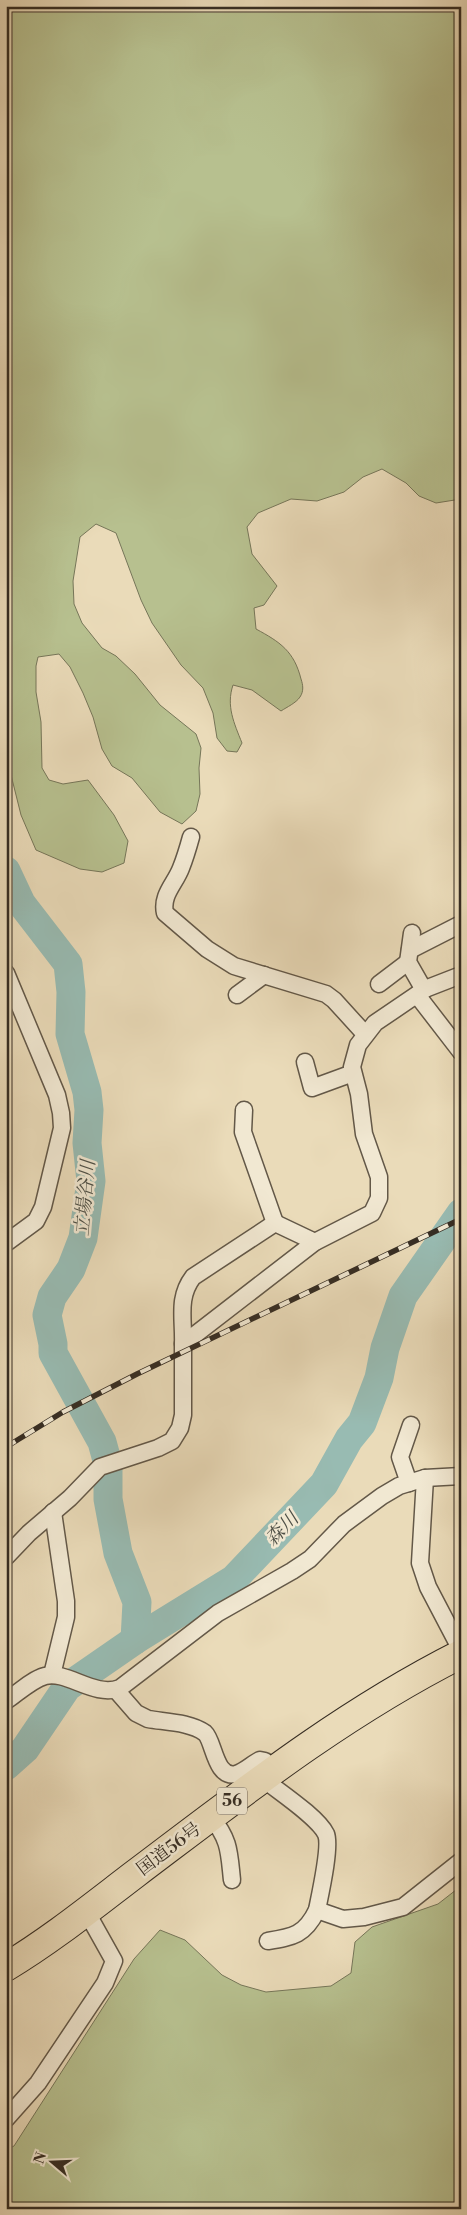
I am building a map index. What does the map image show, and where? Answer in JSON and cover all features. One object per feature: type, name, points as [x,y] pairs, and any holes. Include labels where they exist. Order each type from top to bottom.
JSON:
[{"type":"highway","name":"国道56号","points":[[8,1965],[86,1911],[332,1728],[383,1695],[461,1652]]},
{"type":"street","points":[[191,837],[181,869],[165,898],[163,905],[165,913],[219,959],[234,966],[326,994],[334,1000],[365,1034]]},
{"type":"street","points":[[379,984],[409,956],[461,924]]},
{"type":"street","points":[[412,933],[409,956],[421,992],[461,1052]]},
{"type":"street","points":[[6,974],[57,1095],[62,1128],[36,1221],[6,1243]]},
{"type":"street","points":[[237,995],[264,975]]},
{"type":"street","points":[[183,1344],[316,1242],[372,1212],[379,1198],[380,1177],[364,1134],[359,1094],[353,1073],[353,1057],[365,1034],[375,1023],[421,992],[461,975]]},
{"type":"street","points":[[305,1062],[312,1088],[353,1073]]},
{"type":"street","points":[[244,1110],[242,1132],[275,1223],[316,1242]]},
{"type":"street","points":[[6,1557],[100,1467],[158,1448],[172,1440],[180,1428],[183,1415],[182,1298],[186,1287],[193,1278],[275,1223]]},
{"type":"street","points":[[409,1483],[400,1457],[411,1425]]},
{"type":"street","points":[[6,1701],[34,1681],[46,1676],[102,1690],[116,1690],[218,1613],[310,1559],[344,1524],[399,1486],[425,1478],[461,1476]]},
{"type":"street","points":[[425,1478],[420,1564],[428,1586],[461,1652]]},
{"type":"street","points":[[52,1676],[66,1617],[64,1582],[53,1512]]},
{"type":"street","points":[[116,1690],[136,1713],[141,1716],[196,1728],[207,1734],[218,1764],[228,1773],[238,1774],[260,1760],[265,1761],[267,1775],[309,1814],[326,1835],[328,1844],[317,1910],[313,1919],[294,1937],[268,1941]]},
{"type":"street","points":[[211,1817],[220,1828],[227,1842],[232,1880]]},
{"type":"street","points":[[317,1910],[343,1919],[364,1917],[403,1908],[461,1861]]},
{"type":"street","points":[[6,2119],[38,2083],[105,1983],[114,1961],[86,1911]]},
{"type":"green space","points":[[6,6],[461,6],[461,499],[436,503],[419,496],[406,483],[382,469],[363,477],[344,492],[317,501],[291,499],[258,513],[247,527],[252,554],[277,586],[264,605],[254,608],[256,629],[279,643],[290,654],[298,669],[303,690],[294,703],[281,711],[252,690],[233,685],[230,700],[231,707],[242,743],[237,752],[227,751],[217,738],[213,713],[203,688],[181,665],[152,623],[141,600],[116,533],[96,524],[80,537],[73,581],[74,604],[82,623],[102,648],[116,656],[135,674],[160,705],[196,734],[201,748],[199,768],[200,794],[196,811],[182,824],[160,812],[132,778],[112,766],[102,749],[93,717],[83,693],[70,667],[59,654],[38,657],[36,692],[41,722],[42,768],[49,780],[63,784],[88,780],[114,815],[128,841],[124,863],[102,872],[80,869],[36,850],[21,815],[11,775],[6,765]]},
{"type":"green space","points":[[461,1886],[461,2209],[6,2209],[6,2150],[14,2146],[134,1959],[160,1930],[185,1940],[222,1975],[241,1985],[266,1992],[331,1986],[351,1973],[355,1942],[372,1927],[438,1904]]},
{"type":"waterway","name":"立場谷川","points":[[6,871],[21,903],[68,964],[71,992],[70,1034],[87,1092],[89,1110],[87,1143],[91,1181],[83,1238],[71,1269],[52,1297],[47,1315],[53,1353],[102,1442],[108,1464],[108,1499],[118,1553],[137,1602],[135,1640]]},
{"type":"waterway","name":"森川","points":[[6,1766],[25,1749],[67,1687],[135,1640],[234,1579],[324,1484],[349,1439],[362,1423],[379,1378],[385,1348],[403,1296],[461,1213]]},
{"type":"railway","points":[[6,1447],[63,1412],[137,1374],[461,1219]]}]
